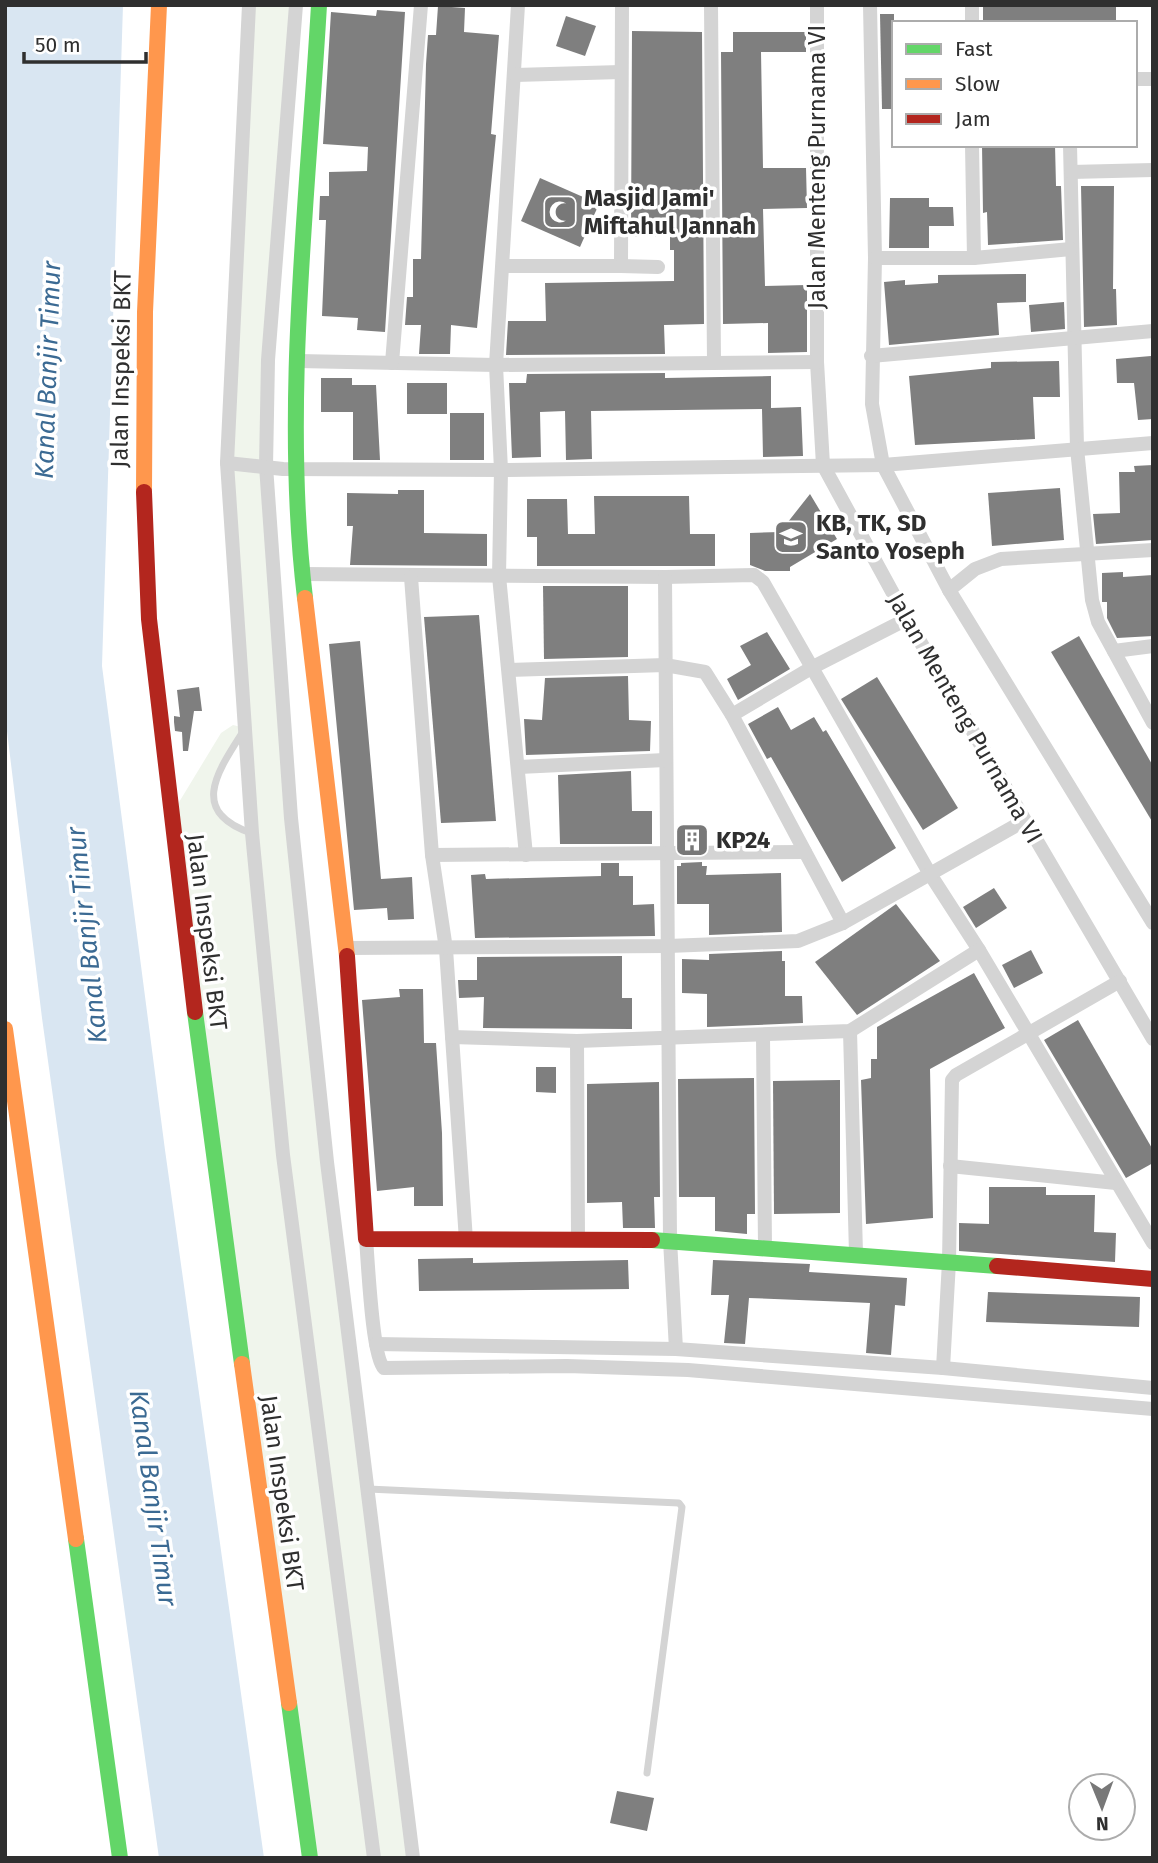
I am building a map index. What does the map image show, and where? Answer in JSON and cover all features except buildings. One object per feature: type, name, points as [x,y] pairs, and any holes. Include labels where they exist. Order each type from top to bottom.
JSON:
[{"type":"street","name":"Jalan Inspeksi BKT","points":[[159,5],[144,293],[143,489],[149,619],[212,1151],[310,1858]]},
{"type":"street","points":[[249,5],[227,463],[252,834],[283,1155],[374,1858]]},
{"type":"street","points":[[296,5],[268,360],[266,466],[291,818],[327,1163],[413,1858]]},
{"type":"street","points":[[319,5],[298,361],[297,468],[302,574],[346,948],[366,1239],[379,1363],[384,1368],[567,1366],[688,1370],[1153,1409]]},
{"type":"street","points":[[392,363],[421,5]]},
{"type":"street","points":[[518,5],[496,365],[501,470],[499,576],[526,855]]},
{"type":"street","points":[[621,265],[622,5]]},
{"type":"street","points":[[711,5],[714,361]]},
{"type":"street","name":"Jalan Menteng Purnama VI","points":[[817,5],[817,362],[823,465],[1024,821],[1153,1039]]},
{"type":"street","name":"Jalan Menteng Purnama VI","points":[[870,5],[875,258],[871,356],[878,465],[949,590],[1153,923]]},
{"type":"street","points":[[515,75],[621,72]]},
{"type":"street","points":[[972,147],[974,258]]},
{"type":"street","points":[[1070,147],[1072,339],[1077,448],[1087,553],[1098,622],[1153,723]]},
{"type":"street","points":[[1071,172],[1153,170]]},
{"type":"street","points":[[875,258],[974,258],[1071,249]]},
{"type":"street","points":[[503,267],[658,267]]},
{"type":"street","points":[[871,356],[1153,331]]},
{"type":"street","points":[[298,361],[496,365],[817,362]]},
{"type":"street","points":[[227,463],[297,468],[501,470],[878,465],[1153,443]]},
{"type":"street","points":[[949,590],[975,569],[1001,559],[1153,550]]},
{"type":"street","points":[[302,574],[664,577],[754,575],[763,582],[930,874],[1029,1032],[1153,1243]]},
{"type":"street","points":[[411,576],[432,855],[446,949],[466,1240]]},
{"type":"street","points":[[664,577],[670,1240],[676,1349]]},
{"type":"street","points":[[732,715],[813,667],[908,619]]},
{"type":"street","points":[[1114,651],[1153,646]]},
{"type":"street","points":[[509,670],[665,665],[705,671],[732,715],[843,923]]},
{"type":"street","points":[[519,766],[665,760]]},
{"type":"street","points":[[346,948],[668,946],[798,941],[843,923],[1024,821]]},
{"type":"street","points":[[432,855],[805,852]]},
{"type":"street","points":[[452,1037],[577,1041],[850,1031],[979,950]]},
{"type":"street","points":[[943,1368],[949,1262],[952,1080],[956,1074],[1120,981]]},
{"type":"street","points":[[5,1029],[120,1858]]},
{"type":"street","points":[[850,1031],[856,1254]]},
{"type":"street","points":[[763,1036],[765,1247]]},
{"type":"street","points":[[577,1041],[578,1240]]},
{"type":"street","points":[[950,1166],[1116,1183]]},
{"type":"street","points":[[366,1239],[670,1240],[1153,1279]]},
{"type":"street","points":[[376,1344],[676,1349],[943,1368],[1153,1388]]},
{"type":"lane","points":[[245,728],[216,777],[214,794],[216,812],[225,823],[252,834]]},
{"type":"lane","points":[[367,1489],[679,1503],[682,1507],[646,1773]]},
{"type":"shaded area","points":[[249,5],[296,5],[263,472],[291,818],[419,1858],[310,1858],[170,817],[221,733],[233,725],[245,728],[216,777],[217,812],[252,833],[229,382]]},
{"type":"water","name":"Kanal Banjir Timur","points":[[5,5],[123,5],[102,666],[165,1150],[264,1858],[159,1858],[42,1018],[6,723]]},
{"type":"traffic: fast","points":[[305,598],[299,526],[296,377],[319,5]]},
{"type":"traffic: fast","points":[[195,1012],[242,1364]]},
{"type":"traffic: fast","points":[[652,1240],[997,1266]]},
{"type":"traffic: fast","points":[[76,1539],[120,1858]]},
{"type":"traffic: fast","points":[[289,1703],[310,1858]]},
{"type":"traffic: slow","points":[[144,492],[145,312],[159,5]]},
{"type":"traffic: slow","points":[[305,598],[347,956]]},
{"type":"traffic: slow","points":[[5,1029],[76,1539]]},
{"type":"traffic: slow","points":[[242,1364],[289,1703]]},
{"type":"traffic: jam","points":[[144,492],[149,619],[195,1012]]},
{"type":"traffic: jam","points":[[347,956],[366,1239],[652,1240]]},
{"type":"traffic: jam","points":[[997,1266],[1153,1279]]},
{"type":"place","name":"Masjid Jami' Miftahul Jannah","points":[[560,212]]},
{"type":"place","name":"KB, TK, SD Santo Yoseph","points":[[791,537]]},
{"type":"place","name":"KP24","points":[[692,840]]}]
